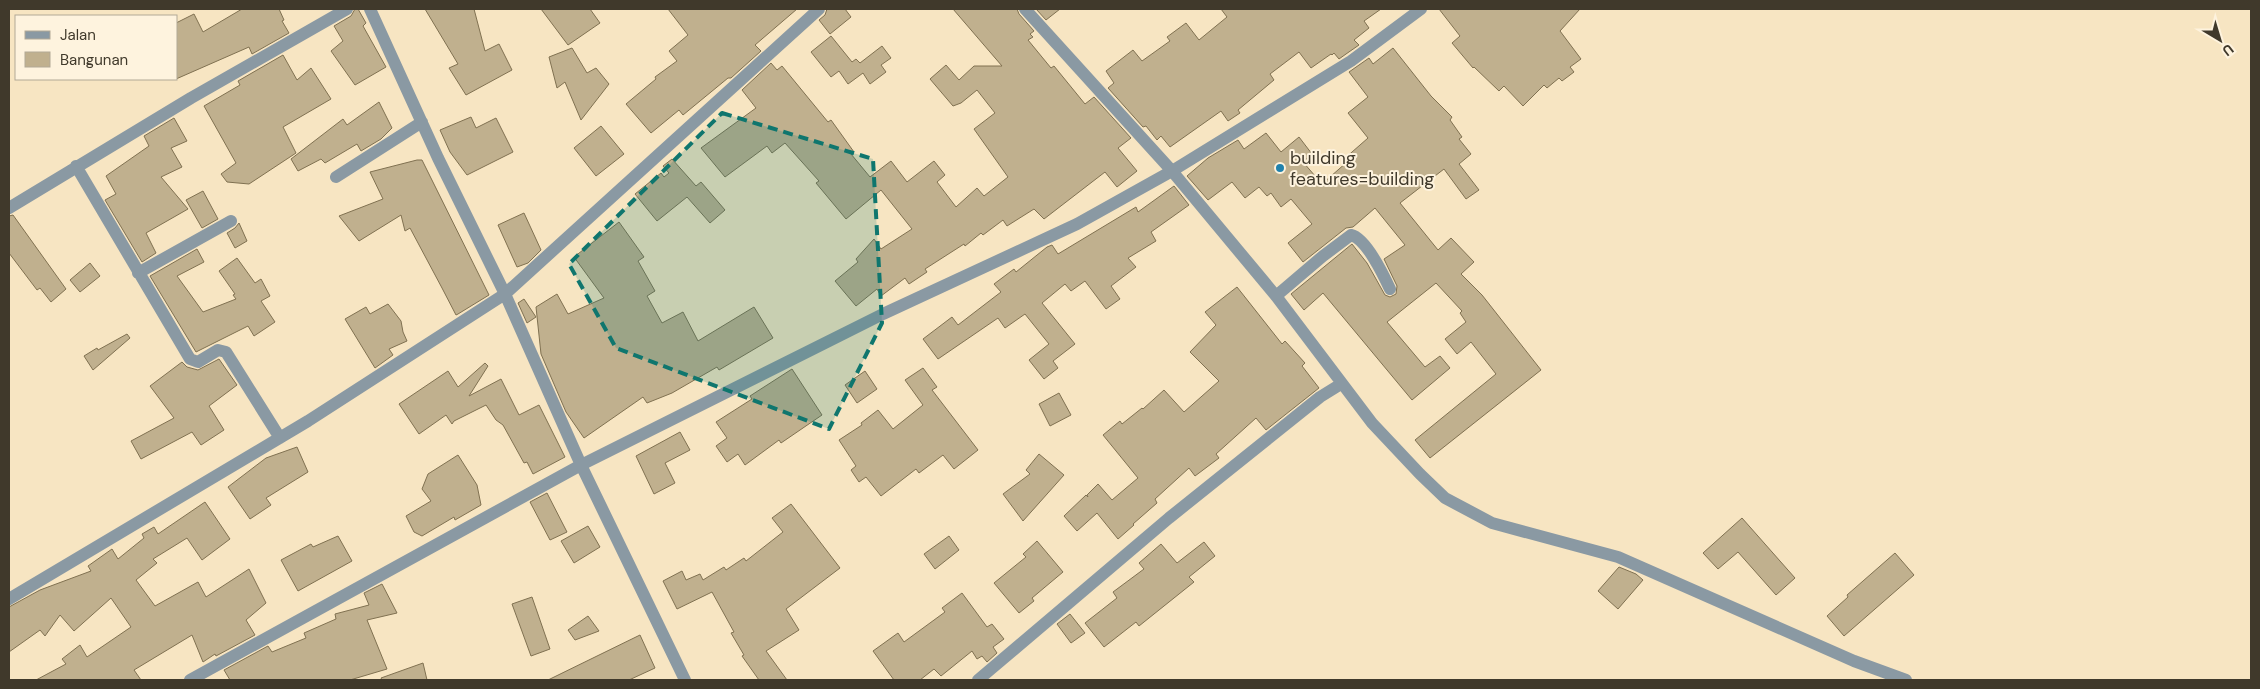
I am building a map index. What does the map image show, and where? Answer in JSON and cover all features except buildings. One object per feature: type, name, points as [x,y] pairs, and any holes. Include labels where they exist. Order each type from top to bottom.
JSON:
[{"type":"street","points":[[9,208],[191,98],[347,9]]},
{"type":"street","points":[[370,9],[505,294],[581,465],[685,680]]},
{"type":"street","points":[[9,599],[280,438],[505,294],[819,9]]},
{"type":"street","points":[[1025,9],[1172,172],[1276,296],[1372,423],[1445,498],[1492,522],[1618,557],[1899,679]]},
{"type":"street","points":[[190,680],[581,465],[875,318],[1042,242],[1172,172],[1351,61],[1421,9]]},
{"type":"street","points":[[336,178],[422,122]]},
{"type":"street","points":[[76,166],[190,359],[198,362],[218,350],[226,352],[280,438]]},
{"type":"street","points":[[138,273],[231,221]]},
{"type":"street","points":[[1276,296],[1323,256],[1352,235],[1360,239],[1379,266],[1390,289]]},
{"type":"street","points":[[978,680],[1169,518],[1320,398],[1341,384]]},
{"type":"highlighted area","points":[[722,113],[873,159],[882,323],[829,429],[616,348],[569,264]]},
{"type":"place","name":"building features=building","points":[[1280,168]]}]
